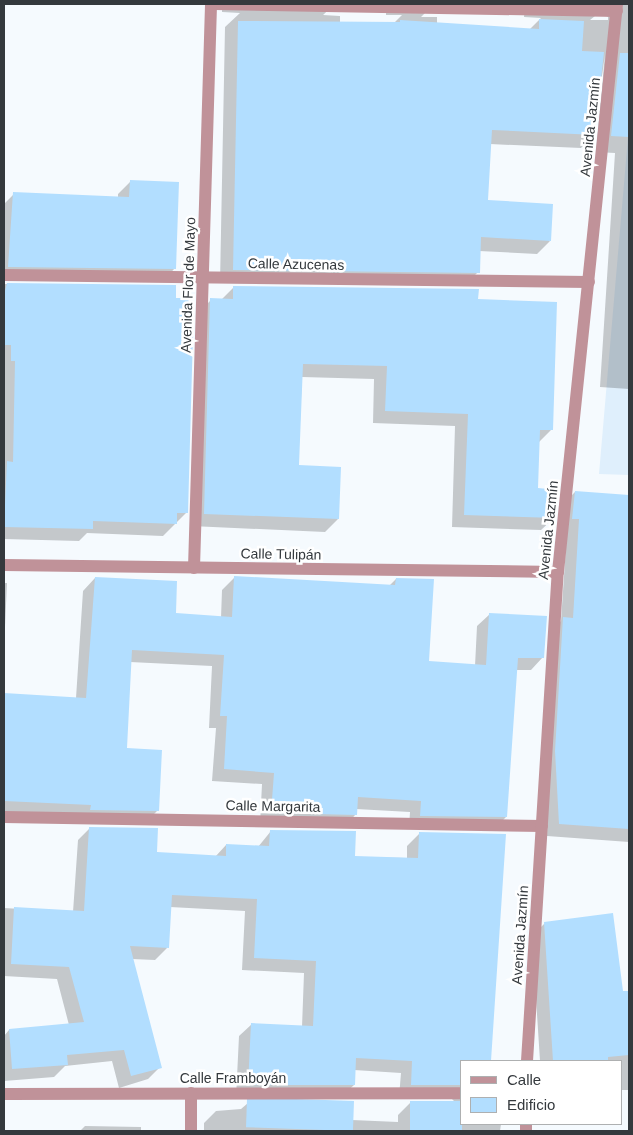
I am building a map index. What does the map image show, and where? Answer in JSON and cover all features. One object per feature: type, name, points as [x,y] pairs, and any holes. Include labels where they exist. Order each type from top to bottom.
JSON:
[{"type":"street","name":"Avenida Flor de Mayo","points":[[194,568],[211,4]]},
{"type":"street","points":[[215,4],[617,7]]},
{"type":"street","name":"Avenida Jazmín","points":[[527,1060],[558,572],[617,7]]},
{"type":"street","name":"Calle Azucenas","points":[[4,275],[589,282]]},
{"type":"street","name":"Calle Tulipán","points":[[4,565],[558,572]]},
{"type":"street","name":"Calle Margarita","points":[[4,817],[542,826]]},
{"type":"street","points":[[191,1093],[191,1131]]},
{"type":"street","name":"Calle Framboyán","points":[[4,1094],[460,1093]]},
{"type":"shaded area","points":[[629,126],[629,475],[599,474]]},
{"type":"building","points":[[539,19],[584,21],[582,51],[604,52],[595,135],[492,130],[488,200],[553,204],[551,241],[481,237],[480,273],[233,270],[238,21],[400,22],[400,20],[539,29]]},
{"type":"building","points":[[620,53],[629,53],[629,137],[611,136]]},
{"type":"building","points":[[130,180],[179,182],[176,269],[8,267],[13,192],[129,197]]},
{"type":"building","points":[[7,283],[176,285],[176,298],[194,298],[188,513],[177,513],[177,524],[93,521],[93,529],[4,527],[7,461],[13,462],[15,361],[11,361],[11,345],[4,345],[4,295]]},
{"type":"building","points":[[233,286],[479,289],[478,299],[557,302],[553,430],[540,430],[538,488],[558,490],[555,518],[464,515],[468,414],[385,411],[387,366],[303,364],[299,465],[341,467],[339,519],[204,514],[210,298],[233,299]]},
{"type":"building","points":[[575,491],[629,495],[629,829],[559,824],[555,751],[563,617],[573,618],[579,519],[572,519]]},
{"type":"building","points":[[234,576],[395,585],[396,578],[434,579],[429,661],[486,665],[489,613],[547,616],[544,658],[518,658],[507,817],[420,816],[421,801],[358,797],[357,815],[271,813],[274,773],[224,769],[227,716],[220,716],[224,655],[132,650],[127,748],[162,750],[159,811],[90,810],[91,805],[4,801],[4,693],[86,698],[95,577],[177,581],[176,613],[232,617]]},
{"type":"building","points":[[89,827],[158,828],[157,852],[226,856],[226,844],[269,846],[270,830],[356,831],[355,856],[418,858],[419,832],[506,834],[491,1060],[460,1060],[460,1085],[411,1085],[412,1061],[356,1058],[355,1085],[248,1085],[251,1023],[313,1026],[316,961],[254,958],[257,899],[172,895],[169,948],[130,946],[162,1068],[131,1076],[124,1050],[67,1055],[68,1065],[12,1069],[9,1029],[84,1022],[69,967],[11,964],[14,907],[84,911]]},
{"type":"building","points":[[613,913],[623,991],[629,991],[629,1055],[608,1057],[608,1060],[553,1060],[544,922]]},
{"type":"building","points":[[247,1097],[354,1101],[353,1131],[246,1127]]},
{"type":"building","points":[[410,1101],[460,1101],[460,1125],[462,1125],[462,1131],[410,1131]]}]
